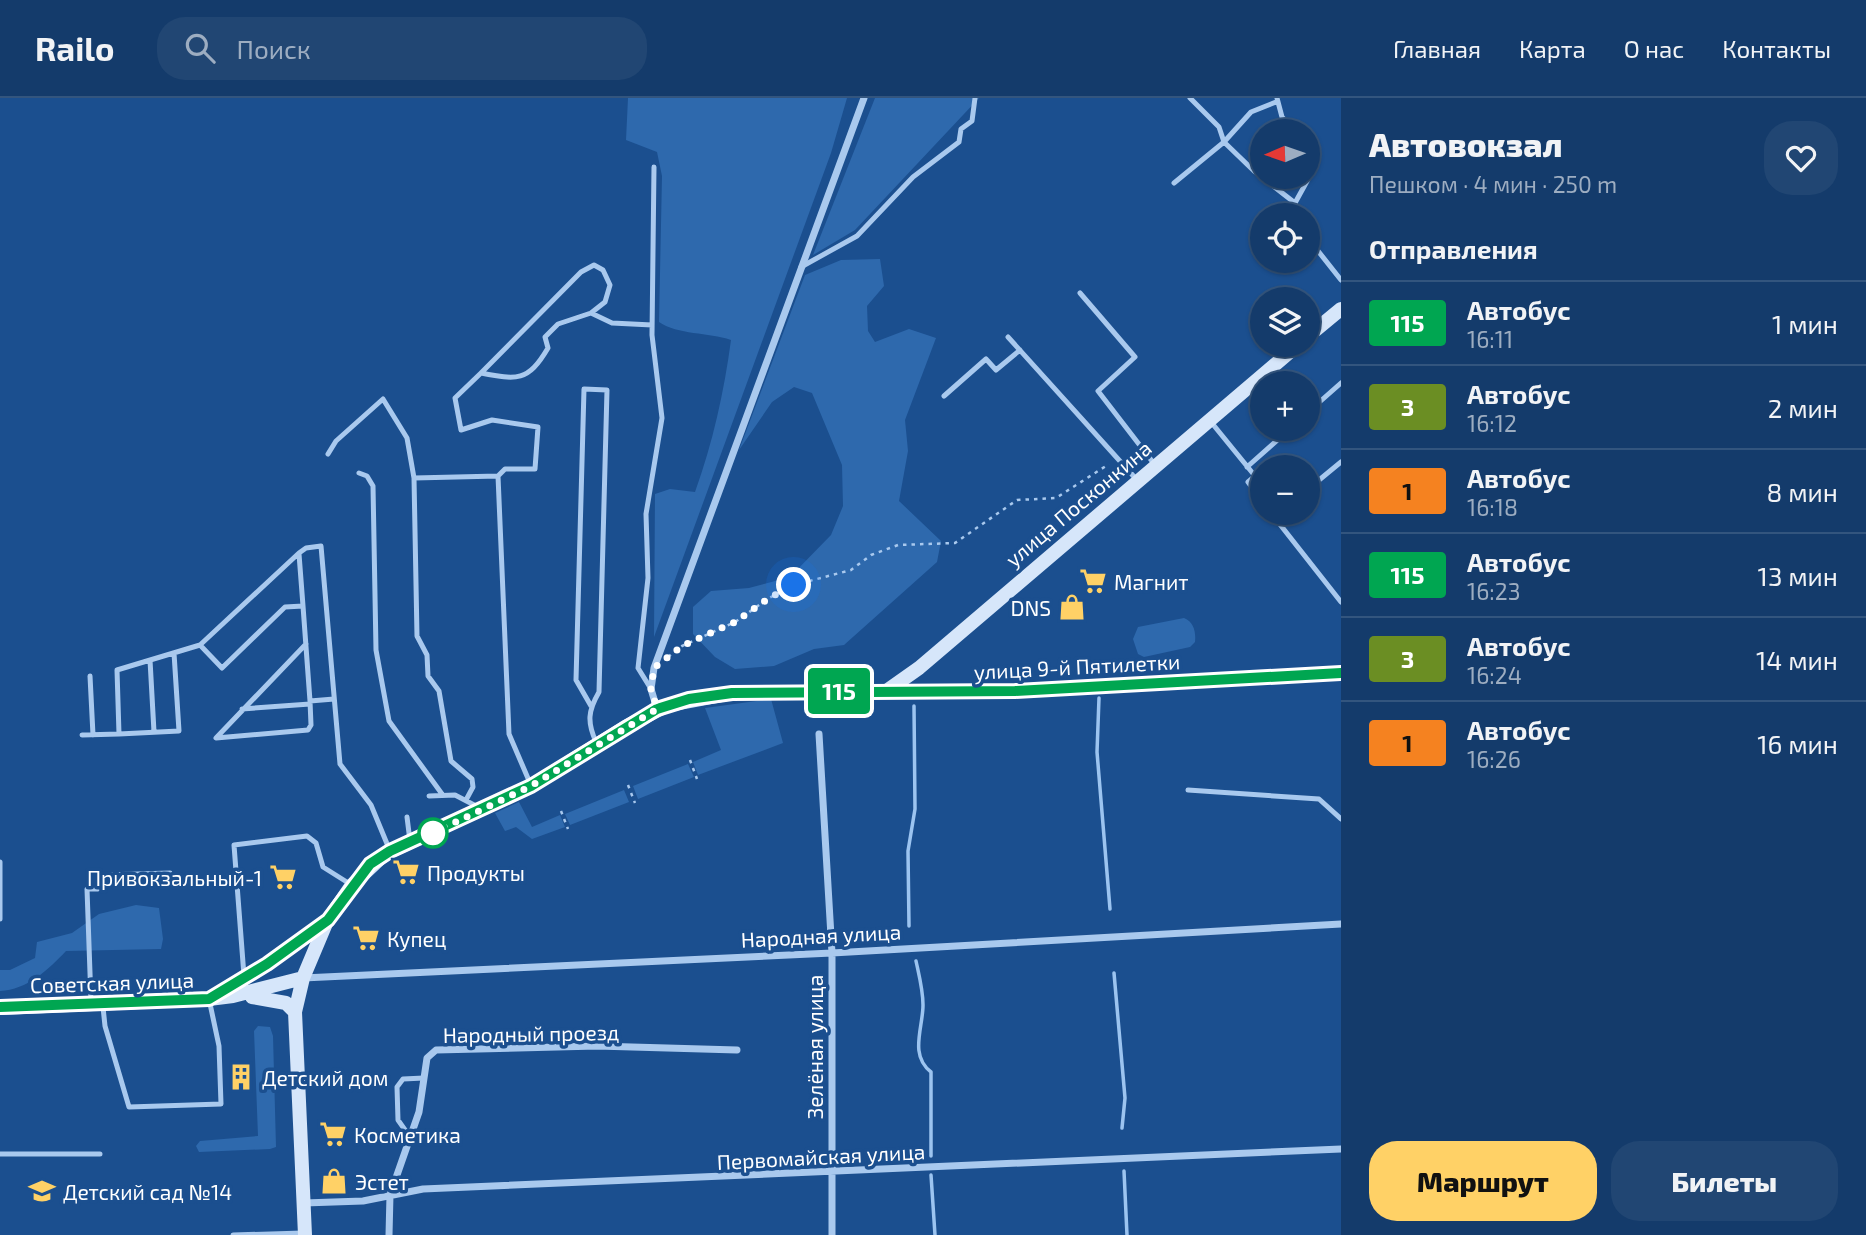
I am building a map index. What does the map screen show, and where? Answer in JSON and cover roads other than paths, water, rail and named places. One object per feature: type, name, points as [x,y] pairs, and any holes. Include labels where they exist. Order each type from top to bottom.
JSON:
[{"type":"street","points":[[657,709],[651,689],[654,668],[864,98]]},
{"type":"street","points":[[1320,326],[1341,309]]},
{"type":"street","name":"улица Посконкина","points":[[885,692],[919,668],[1284,357]]},
{"type":"street","name":"улица 9-й Пятилетки","points":[[597,745],[657,709],[712,695],[815,690],[1015,691],[1341,673]]},
{"type":"street","name":"Зелёная улица","points":[[819,734],[832,953],[832,1235]]},
{"type":"street","name":"Советская улица","points":[[0,1007],[209,999],[244,979],[328,920],[370,864],[390,851],[484,810],[531,786],[597,745]]},
{"type":"street","points":[[304,1234],[295,1012],[303,978],[328,920]]},
{"type":"street","name":"Народная улица","points":[[303,978],[832,953],[1341,923]]},
{"type":"street","points":[[209,999],[233,996],[303,978]]},
{"type":"street","points":[[233,996],[271,998],[286,1003],[295,1012]]},
{"type":"street","name":"Народный проезд","points":[[389,1235],[390,1195],[419,1111],[428,1058],[436,1049],[597,1046],[737,1050]]},
{"type":"street","name":"Первомайская улица","points":[[303,1203],[363,1201],[423,1189],[1341,1149]]},
{"type":"lane","points":[[801,267],[857,236],[913,177],[959,142],[961,129],[972,121],[975,98]]},
{"type":"lane","points":[[1190,98],[1219,127],[1224,142],[1254,171],[1295,203],[1303,189]]},
{"type":"lane","points":[[1174,183],[1224,142],[1251,112],[1277,100],[1284,119]]},
{"type":"lane","points":[[651,689],[638,668],[648,578],[646,514],[662,418],[652,325],[654,167]]},
{"type":"lane","points":[[1320,253],[1341,280]]},
{"type":"lane","points":[[414,478],[498,476],[505,469],[535,469],[538,427],[492,420],[461,430],[455,398],[581,272],[594,265],[603,270],[611,285],[605,302],[591,313],[558,324],[545,337],[548,348],[536,368],[521,377],[481,373]]},
{"type":"lane","points":[[1080,293],[1135,357],[1098,391],[1155,464]]},
{"type":"lane","points":[[591,313],[612,323],[652,325]]},
{"type":"lane","points":[[1008,337],[1137,480]]},
{"type":"lane","points":[[944,396],[986,359],[996,370],[1020,350]]},
{"type":"lane","points":[[1320,402],[1341,383]]},
{"type":"lane","points":[[591,706],[576,680],[584,389],[607,390],[599,692],[591,706],[588,724],[597,745]]},
{"type":"lane","points":[[328,454],[336,441],[383,399],[407,438],[414,478],[417,636],[428,655],[428,676],[439,691],[452,761],[472,779],[473,787],[466,800]]},
{"type":"lane","points":[[1209,419],[1250,470]]},
{"type":"lane","points":[[1247,467],[1276,441]]},
{"type":"lane","points":[[1320,480],[1341,461]]},
{"type":"lane","points":[[359,473],[367,476],[373,486],[376,650],[389,722],[442,794]]},
{"type":"lane","points":[[498,476],[509,734],[531,786]]},
{"type":"lane","points":[[1281,525],[1341,602]]},
{"type":"lane","points":[[119,734],[117,670],[200,645],[299,553],[306,548],[321,547],[340,764],[371,805],[390,851]]},
{"type":"lane","points":[[299,553],[306,644],[311,725],[308,730],[216,738],[306,644]]},
{"type":"lane","points":[[200,645],[222,668],[285,607],[303,606]]},
{"type":"lane","points":[[82,736],[179,731],[174,653]]},
{"type":"lane","points":[[150,660],[154,732]]},
{"type":"lane","points":[[90,676],[93,735]]},
{"type":"lane","points":[[242,709],[334,699]]},
{"type":"lane","points":[[1188,790],[1319,799],[1341,819]]},
{"type":"lane","points":[[429,796],[442,794],[466,800],[484,810]]},
{"type":"lane","points":[[407,817],[410,842]]},
{"type":"lane","points":[[244,979],[234,845],[307,836],[316,843],[323,867],[352,885]]},
{"type":"lane","points":[[0,862],[0,919]]},
{"type":"lane","points":[[170,873],[105,874],[98,889],[87,889],[97,1004],[129,1107],[221,1104],[219,1046],[209,999]]},
{"type":"lane","points":[[410,1136],[398,1120],[397,1087],[403,1079],[424,1078]]},
{"type":"lane","points":[[0,1154],[100,1154]]},
{"type":"lane","points":[[233,1235],[304,1234]]},
{"type":"waterway","points":[[1099,698],[1097,752],[1110,909]]},
{"type":"waterway","points":[[909,926],[908,851],[915,809],[914,706]]},
{"type":"waterway","points":[[916,961],[923,999],[920,1058],[931,1072],[931,1156]]},
{"type":"waterway","points":[[1114,973],[1125,1098],[1122,1128]]},
{"type":"waterway","points":[[1124,1171],[1127,1235]]},
{"type":"waterway","points":[[931,1175],[935,1235]]},
{"type":"place","name":"Магнит","points":[[1093,581]]},
{"type":"place","name":"DNS","points":[[1072,607]]},
{"type":"place","name":"Продукты","points":[[406,872]]},
{"type":"place","name":"Привокзальный-1","points":[[283,877]]},
{"type":"place","name":"Купец","points":[[366,938]]},
{"type":"place","name":"Детский дом","points":[[241,1077]]},
{"type":"place","name":"Косметика","points":[[333,1134]]},
{"type":"place","name":"Эстет","points":[[334,1181]]},
{"type":"place","name":"Детский сад №14","points":[[42,1191]]}]
